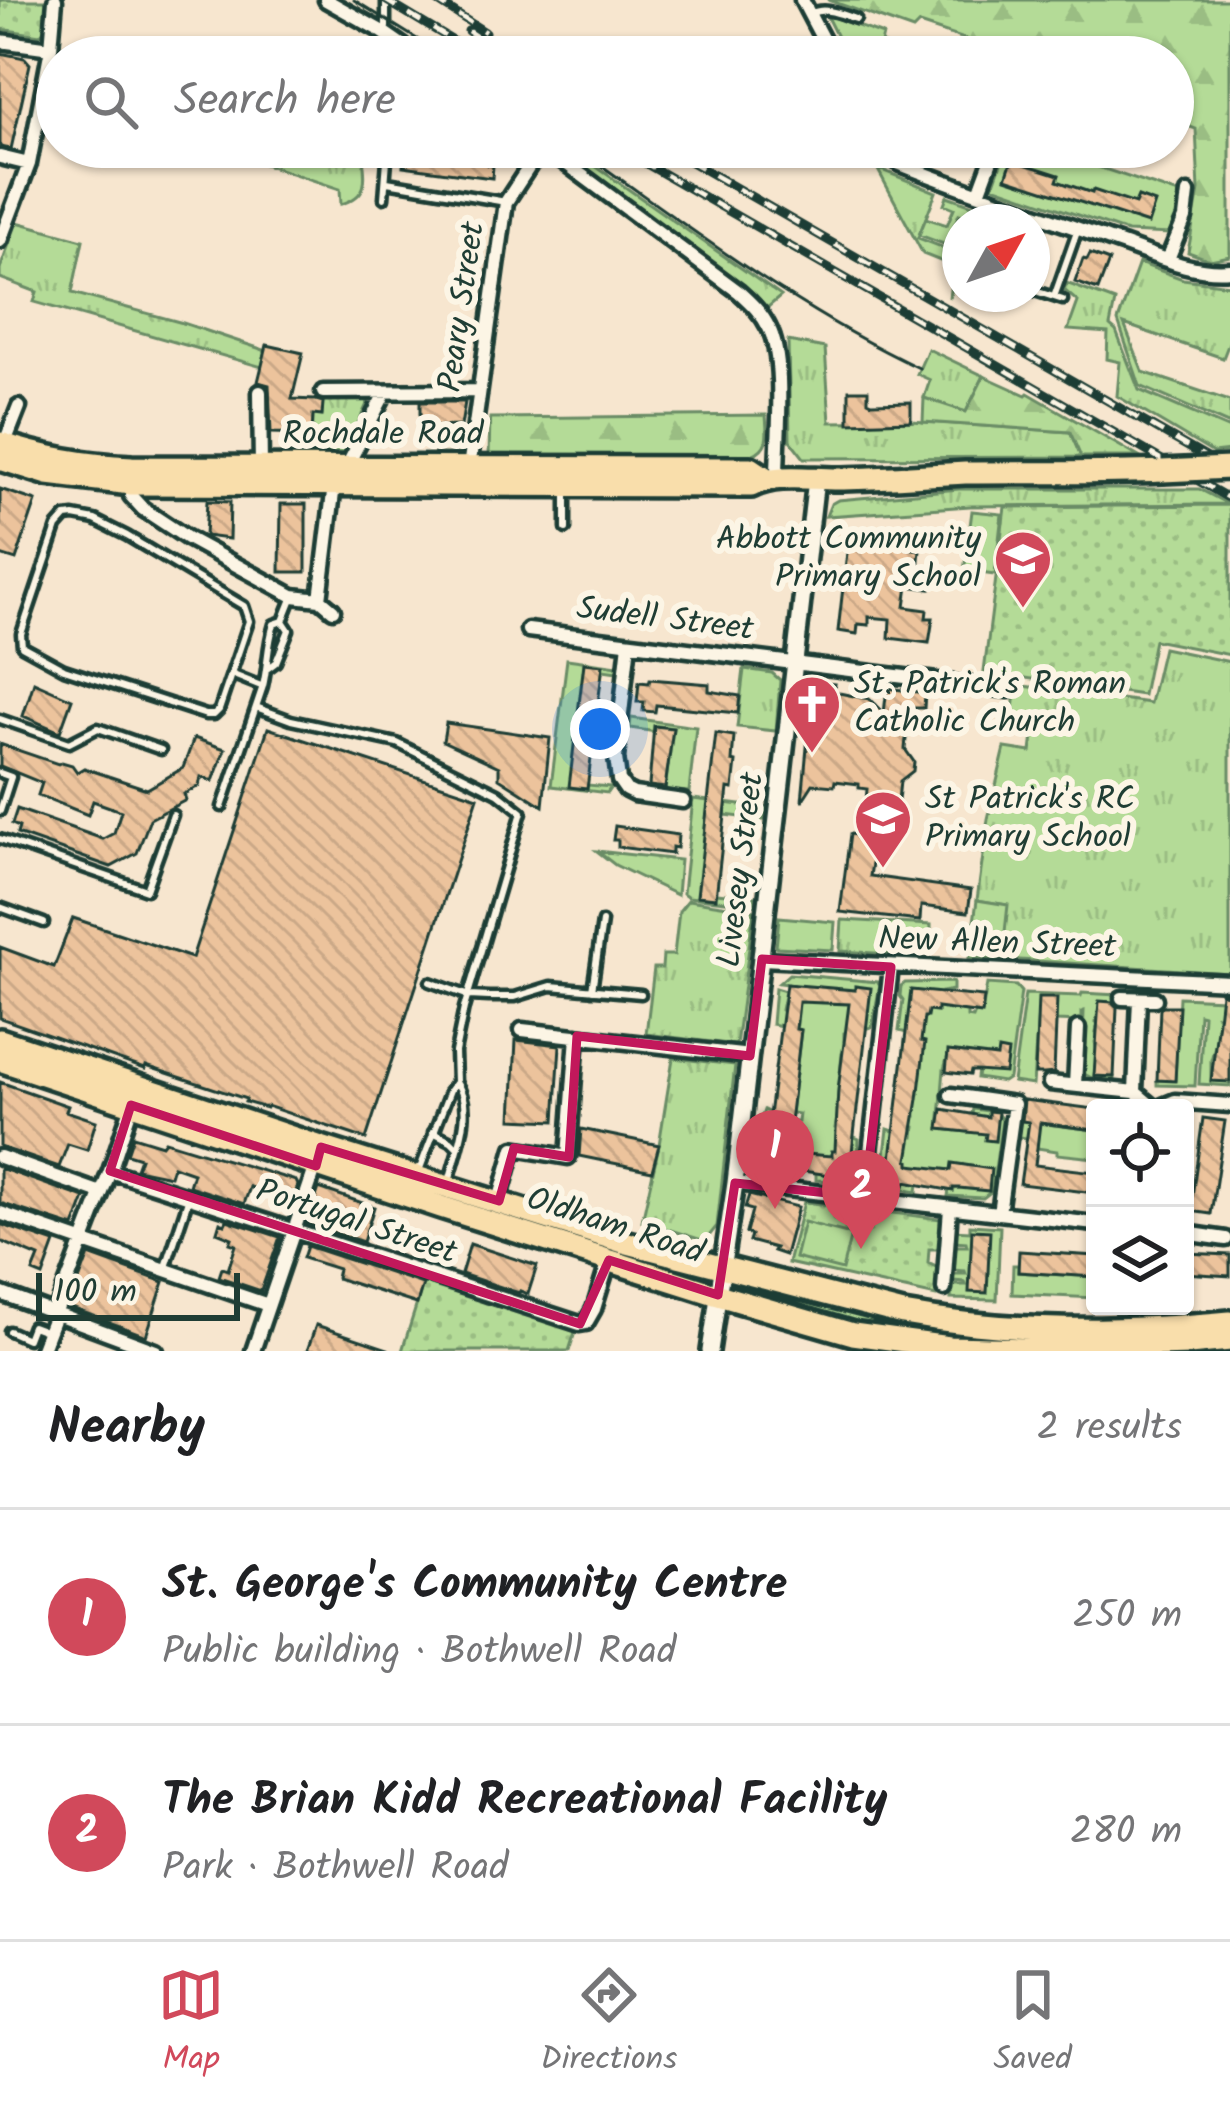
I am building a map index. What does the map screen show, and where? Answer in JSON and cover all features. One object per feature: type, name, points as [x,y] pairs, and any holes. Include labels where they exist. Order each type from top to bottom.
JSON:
[{"type":"highway","name":"Rochdale Road","points":[[1,449],[132,475],[566,477],[751,486],[772,478],[1071,475],[1230,467]]},
{"type":"highway","name":"Rochdale Road","points":[[132,475],[261,467],[342,475]]},
{"type":"highway","name":"Oldham Road","points":[[0,1040],[135,1095],[609,1260],[853,1334],[950,1347],[1030,1350],[1230,1340]]},
{"type":"highway","name":"Oldham Road","points":[[0,1060],[135,1095]]},
{"type":"highway","name":"Oldham Road","points":[[318,1157],[416,1177],[620,1241],[942,1321],[1052,1330],[1230,1322]]},
{"type":"street","points":[[52,36],[55,0]]},
{"type":"street","points":[[326,0],[387,36]]},
{"type":"street","points":[[802,0],[821,36]]},
{"type":"street","points":[[0,41],[36,46]]},
{"type":"street","points":[[0,241],[29,164],[36,127]]},
{"type":"street","points":[[0,157],[29,164]]},
{"type":"street","name":"Peary Street","points":[[468,477],[506,202],[529,168]]},
{"type":"street","points":[[571,168],[761,313],[778,356],[772,478]]},
{"type":"street","points":[[911,168],[1168,260],[1207,271],[1230,270]]},
{"type":"street","points":[[979,193],[988,168]]},
{"type":"street","points":[[1168,260],[1185,218],[1188,193]]},
{"type":"street","points":[[260,392],[261,467]]},
{"type":"street","points":[[323,392],[478,392]]},
{"type":"street","points":[[320,598],[332,493],[385,393]]},
{"type":"street","points":[[1,449],[20,407]]},
{"type":"street","points":[[132,475],[131,496],[143,509],[292,596],[320,598],[333,610]]},
{"type":"street","name":"Livesey Street","points":[[710,1351],[735,1183],[816,479]]},
{"type":"street","name":"Sudell Street","points":[[528,630],[1010,690]]},
{"type":"street","points":[[629,643],[616,758],[619,779],[634,794],[683,801]]},
{"type":"street","name":"New Allen Street","points":[[762,959],[1230,982]]},
{"type":"street","points":[[865,1197],[891,967]]},
{"type":"street","points":[[1122,998],[1155,999]]},
{"type":"street","points":[[1135,1092],[1139,998]]},
{"type":"street","points":[[1075,1085],[1078,1028]]},
{"type":"street","points":[[521,1030],[750,1056]]},
{"type":"street","points":[[499,1202],[514,1148],[568,1157],[577,1036]]},
{"type":"street","points":[[1050,1083],[1135,1092],[1144,1099]]},
{"type":"street","points":[[40,1351],[135,1095]]},
{"type":"street","points":[[951,1095],[1014,1104],[999,1214]]},
{"type":"street","points":[[1194,1102],[1230,1105]]},
{"type":"street","points":[[0,1156],[101,1192]]},
{"type":"street","points":[[253,1351],[318,1157]]},
{"type":"street","name":"Portugal Street","points":[[110,1171],[575,1323],[586,1323],[594,1309],[609,1260]]},
{"type":"street","points":[[735,1183],[1086,1223]]},
{"type":"street","points":[[944,1289],[939,1257],[950,1208]]},
{"type":"street","points":[[0,1213],[268,1304]]},
{"type":"street","points":[[1194,1231],[1226,1239]]},
{"type":"street","points":[[0,1292],[156,1351]]},
{"type":"lane","points":[[383,32],[386,0]]},
{"type":"lane","points":[[810,14],[826,9],[856,19]]},
{"type":"lane","points":[[384,198],[387,168]]},
{"type":"lane","points":[[387,182],[506,202]]},
{"type":"lane","points":[[1054,297],[1078,229]]},
{"type":"lane","points":[[1050,296],[1063,300]]},
{"type":"lane","points":[[566,477],[566,529]]},
{"type":"lane","points":[[74,516],[95,520],[244,606],[249,621],[231,674],[219,710],[206,715],[64,669],[22,646],[21,634],[61,520],[74,516]]},
{"type":"lane","points":[[283,621],[292,596]]},
{"type":"lane","points":[[222,807],[262,686],[269,639],[274,624],[283,621]]},
{"type":"lane","points":[[267,668],[276,662],[289,630],[283,621]]},
{"type":"lane","points":[[231,674],[262,686]]},
{"type":"lane","points":[[256,707],[291,720],[397,742],[520,808],[522,820],[457,1037],[456,1082],[416,1177]]},
{"type":"lane","points":[[0,719],[69,743],[98,728],[161,750]]},
{"type":"lane","points":[[0,773],[11,777],[0,812]]},
{"type":"lane","points":[[0,839],[146,890],[173,815]]},
{"type":"lane","points":[[0,907],[44,923]]},
{"type":"lane","points":[[592,990],[602,922]]},
{"type":"lane","points":[[430,982],[469,995],[515,997],[551,986],[641,994]]},
{"type":"lane","points":[[448,1186],[465,1115],[465,1095],[456,1082]]},
{"type":"lane","points":[[433,1132],[457,1147]]},
{"type":"lane","points":[[164,1271],[189,1196]]},
{"type":"lane","points":[[9,1331],[27,1339],[32,1326],[48,1332]]},
{"type":"highlighted area","points":[[762,959],[891,967],[865,1197],[735,1183],[718,1295],[609,1260],[580,1324],[110,1171],[131,1105],[316,1166],[321,1147],[499,1201],[514,1148],[569,1157],[577,1036],[750,1056]]},
{"type":"green space","points":[[0,0],[47,0],[44,30],[40,35],[0,29]]},
{"type":"green space","points":[[828,0],[1230,0],[1230,256],[1210,260],[1188,252],[1199,190],[1194,36],[955,36],[919,24],[913,30]]},
{"type":"green space","points":[[830,16],[883,36],[836,36]]},
{"type":"green space","points":[[276,168],[364,168],[358,195],[341,204],[340,189]]},
{"type":"green space","points":[[585,168],[598,168],[781,296],[767,308],[755,294]]},
{"type":"green space","points":[[877,168],[936,192],[918,238],[942,247],[942,262],[923,254]]},
{"type":"green space","points":[[999,168],[1102,168],[1179,194],[1170,234],[1127,232],[993,186]]},
{"type":"green space","points":[[947,196],[970,204],[944,204]]},
{"type":"green space","points":[[926,218],[942,223],[942,243],[919,235]]},
{"type":"green space","points":[[17,222],[83,240],[72,293],[261,349],[266,351],[262,367],[34,302],[37,292],[0,278]]},
{"type":"green space","points":[[1139,263],[1183,279],[1230,285],[1230,340],[1223,358],[1124,324],[1143,372],[1230,401],[1230,425],[1140,386],[1118,321]]},
{"type":"green space","points":[[1066,283],[1115,301],[1110,326],[1139,390],[1230,429],[1230,451],[1213,453],[1117,396],[1120,362],[1107,359],[1108,333],[1068,330],[1078,302],[1064,290]]},
{"type":"green space","points":[[788,341],[825,348],[830,422],[911,421],[1070,432],[1081,457],[804,458],[790,440]]},
{"type":"green space","points":[[928,349],[984,376],[966,412],[924,398],[930,380],[917,374]]},
{"type":"green space","points":[[984,376],[1028,393],[1139,457],[1081,457],[1070,432],[923,422],[924,398],[966,412]]},
{"type":"green space","points":[[366,399],[344,453],[312,453],[313,415],[322,415],[323,400]]},
{"type":"green space","points":[[766,415],[765,444],[752,455],[489,457],[490,418]]},
{"type":"green space","points":[[959,489],[1199,489],[1228,504],[970,506],[826,516],[838,500]]},
{"type":"green space","points":[[1230,505],[1230,655],[1154,640],[1143,695],[984,672],[1005,507]]},
{"type":"green space","points":[[972,511],[1002,514],[995,575],[964,571]]},
{"type":"green space","points":[[1163,648],[1230,662],[1230,973],[1002,959],[1007,905],[977,900],[988,819],[1005,748],[1031,752],[1034,728],[1011,725],[1016,685],[1150,703]]},
{"type":"green space","points":[[567,659],[618,666],[617,672],[584,664],[587,789],[588,785],[611,787],[607,793],[551,786]]},
{"type":"green space","points":[[744,669],[772,673],[780,680],[776,731],[737,727]]},
{"type":"green space","points":[[631,718],[696,727],[689,792],[665,790],[673,728],[657,726],[656,732],[630,728]]},
{"type":"green space","points":[[693,799],[765,808],[764,820],[725,815],[726,805],[698,896],[756,897],[755,904],[688,897],[683,893]]},
{"type":"green space","points":[[597,851],[680,860],[677,895],[615,865]]},
{"type":"green space","points":[[688,900],[754,910],[736,1045],[646,1034],[654,968],[662,968],[663,955],[674,955],[679,911]]},
{"type":"green space","points":[[977,900],[1008,905],[1002,959],[969,958]]},
{"type":"green space","points":[[779,917],[835,922],[833,950],[776,947]]},
{"type":"green space","points":[[842,920],[931,925],[931,931],[924,937],[894,936],[891,954],[840,951]]},
{"type":"green space","points":[[789,974],[880,985],[872,1027],[844,1033],[835,1128],[859,1139],[857,1177],[852,1182],[816,1180],[816,1155],[799,1153],[793,1178],[763,1174],[760,1166],[759,1126],[764,1110],[798,1122],[799,1114],[791,1113],[801,1030],[772,1024],[775,988],[785,991],[781,1010],[797,1023],[801,986],[779,983]]},
{"type":"green space","points":[[953,982],[953,990],[942,992],[941,1008],[967,1012],[973,1018],[982,1013],[987,984],[1016,986],[1021,992],[1009,1078],[1003,1082],[977,1078],[978,1070],[949,1052],[944,1069],[939,1129],[968,1132],[973,1109],[996,1112],[1002,1120],[992,1191],[983,1198],[948,1196],[949,1190],[959,1188],[962,1165],[918,1183],[917,1192],[883,1186],[878,1180],[888,1129],[914,1137],[921,1037],[899,1031],[901,986]]},
{"type":"green space","points":[[1025,994],[1117,995],[1117,1002],[1100,1002],[1095,1042],[1094,1075],[1114,1077],[1113,1081],[1082,1073],[1084,1011],[1081,1022],[1056,1021],[1056,999],[1039,998],[1033,1085],[1013,1082]]},
{"type":"green space","points":[[1179,997],[1223,999],[1211,1080],[1230,1082],[1230,1086],[1199,1084],[1203,1015],[1199,1014],[1195,1086],[1157,1085],[1157,1080],[1175,1080]]},
{"type":"green space","points":[[673,1058],[735,1065],[717,1226],[705,1241],[642,1221]]},
{"type":"green space","points":[[1023,1100],[1022,1121],[1086,1129],[1086,1157],[1057,1154],[1037,1148],[1037,1139],[1018,1137]]},
{"type":"green space","points":[[804,1202],[941,1219],[940,1245],[929,1249],[928,1263],[938,1268],[936,1296],[788,1263]]},
{"type":"green space","points":[[804,1222],[851,1234],[842,1270],[795,1258]]},
{"type":"green space","points":[[970,1225],[1000,1227],[997,1300],[951,1299],[952,1285],[966,1285],[952,1281],[952,1274],[966,1274],[952,1270],[954,1246],[967,1246],[954,1241],[954,1230],[970,1231]]},
{"type":"green space","points":[[1013,1265],[1018,1265],[1018,1272],[1086,1276],[1086,1298],[1012,1294]]},
{"type":"green space","points":[[425,1278],[576,1329],[569,1351],[402,1351]]},
{"type":"green space","points":[[763,1286],[1001,1336],[1002,1341],[849,1321],[759,1297]]},
{"type":"building","points":[[0,53],[25,58],[30,64],[11,149],[0,147]]},
{"type":"building","points":[[418,168],[493,168],[492,178]]},
{"type":"building","points":[[1009,168],[1037,168],[1092,193],[1135,204],[1138,197],[1155,203],[1148,224],[1006,178]]},
{"type":"building","points":[[1090,254],[1109,261],[1098,290],[1075,282],[1083,259]]},
{"type":"building","points":[[267,345],[303,353],[292,399],[323,402],[322,416],[313,415],[312,434],[271,433],[269,385],[258,382]]},
{"type":"building","points":[[849,390],[868,390],[872,403],[911,402],[911,421],[849,423]]},
{"type":"building","points":[[420,402],[465,402],[461,426],[420,427]]},
{"type":"building","points":[[0,489],[36,501],[16,560],[0,555]]},
{"type":"building","points":[[207,501],[230,502],[229,539],[205,536]]},
{"type":"building","points":[[281,504],[306,504],[306,572],[280,572]]},
{"type":"building","points":[[848,544],[920,550],[918,570],[931,571],[930,589],[908,586],[905,607],[927,610],[926,618],[933,618],[929,643],[889,638],[890,619],[869,617],[869,625],[858,624],[857,634],[838,631]]},
{"type":"building","points":[[584,663],[603,665],[587,789],[569,787]]},
{"type":"building","points":[[809,681],[835,684],[834,692],[869,699],[884,713],[887,688],[925,693],[924,708],[909,708],[905,749],[914,762],[913,771],[900,781],[894,840],[886,839],[884,852],[874,851],[870,876],[971,890],[968,912],[921,906],[920,921],[840,912],[850,834],[858,835],[867,789],[835,781],[834,786],[813,784],[802,801]]},
{"type":"building","points":[[34,682],[72,699],[60,732],[23,716]]},
{"type":"building","points":[[639,682],[709,684],[709,691],[740,696],[738,713],[656,705],[655,712],[643,711],[644,702],[637,702]]},
{"type":"building","points":[[446,723],[550,738],[543,806],[499,778],[499,767],[443,741]]},
{"type":"building","points":[[654,726],[673,728],[665,788],[649,786]]},
{"type":"building","points":[[268,728],[478,797],[366,1139],[0,1018],[0,947],[54,967],[73,918],[192,958]]},
{"type":"building","points":[[716,733],[734,736],[732,761],[736,762],[733,789],[728,788],[716,898],[697,896]]},
{"type":"building","points":[[194,738],[225,749],[213,781],[201,777],[199,786],[184,794],[186,800],[150,819],[137,853],[111,867],[17,834],[19,827],[12,824],[17,809],[103,839],[114,833],[121,811],[93,801],[88,815],[38,795],[42,783],[0,766],[0,744],[72,765],[77,772],[84,768],[147,789],[183,768]]},
{"type":"building","points":[[615,826],[678,835],[677,848],[672,847],[672,854],[618,847],[618,840],[613,840]]},
{"type":"building","points":[[786,984],[871,988],[849,1178],[763,1162]],"holes":[[[799,1002],[849,1004],[835,1151],[832,1156],[776,1152],[778,1128],[788,1129],[790,1122],[801,1030],[796,1029]]]},
{"type":"building","points":[[911,990],[984,997],[982,1014],[937,1008],[924,1017],[921,1041],[925,1042],[908,1160],[910,1165],[951,1170],[952,1163],[991,1169],[989,1191],[888,1184]]},
{"type":"building","points":[[1221,993],[1230,994],[1230,1082],[1211,1081]]},
{"type":"building","points":[[1038,998],[1057,998],[1054,1073],[1035,1074]]},
{"type":"building","points":[[1099,1001],[1117,1007],[1114,1077],[1094,1076]]},
{"type":"building","points":[[1163,1006],[1179,1006],[1175,1081],[1157,1080]]},
{"type":"building","points":[[516,1040],[560,1045],[555,1121],[512,1119]]},
{"type":"building","points":[[998,1050],[1008,1052],[1005,1073],[946,1072],[948,1051],[997,1057]]},
{"type":"building","points":[[0,1082],[96,1121],[87,1150],[68,1144],[59,1167],[0,1147]]},
{"type":"building","points":[[1024,1100],[1086,1108],[1086,1129],[1040,1123],[1035,1165],[1086,1171],[1086,1192],[1020,1184],[1029,1122],[1022,1121]]},
{"type":"building","points":[[942,1109],[988,1117],[988,1111],[998,1112],[995,1141],[985,1140],[986,1134],[939,1129]]},
{"type":"building","points":[[1203,1118],[1225,1121],[1211,1214],[1194,1212]]},
{"type":"building","points":[[581,1129],[659,1145],[652,1171],[579,1156]]},
{"type":"building","points":[[133,1136],[162,1145],[165,1141],[296,1181],[293,1201],[250,1187],[244,1204],[189,1186],[193,1173],[173,1166],[170,1176],[136,1169],[140,1158],[127,1154]]},
{"type":"building","points":[[0,1168],[85,1198],[74,1227],[0,1203]]},
{"type":"building","points":[[319,1188],[374,1207],[363,1242],[307,1224]]},
{"type":"building","points":[[749,1195],[798,1207],[785,1255],[749,1241],[751,1235],[746,1233],[752,1210],[745,1208]]},
{"type":"building","points":[[227,1220],[280,1237],[261,1291],[219,1277],[222,1268],[228,1270],[236,1245],[217,1232],[220,1222]]},
{"type":"building","points":[[0,1224],[55,1243],[43,1276],[33,1272],[39,1257],[0,1241]]},
{"type":"building","points":[[972,1230],[990,1231],[987,1293],[969,1292]]},
{"type":"building","points":[[470,1244],[537,1266],[528,1294],[461,1274]]},
{"type":"building","points":[[307,1246],[423,1284],[417,1304],[336,1278],[338,1269],[303,1258]]},
{"type":"building","points":[[1019,1251],[1086,1255],[1086,1276],[1018,1272]]},
{"type":"building","points":[[1194,1253],[1230,1255],[1230,1276],[1194,1274]]},
{"type":"building","points":[[89,1255],[164,1282],[146,1336],[69,1307]]},
{"type":"building","points":[[316,1325],[388,1349],[388,1351],[307,1351]]},
{"type":"tram line","points":[[354,0],[412,36]]},
{"type":"tram line","points":[[604,168],[785,293],[919,368]]},
{"type":"railway","points":[[385,0],[445,36]]},
{"type":"railway","points":[[435,0],[485,32]]},
{"type":"railway","points":[[468,31],[476,36]]},
{"type":"railway","points":[[654,168],[1230,499]]},
{"type":"railway","points":[[702,168],[1230,471]]},
{"type":"place","name":"Abbott Community Primary School","points":[[1023,610]]},
{"type":"place","name":"St. Patrick's Roman Catholic Church","points":[[812,755]]},
{"type":"place","name":"St Patrick's RC Primary School","points":[[883,870]]},
{"type":"place","name":"St. George's Community Centre","points":[[775,1209]]},
{"type":"place","name":"The Brian Kidd Recreational Facility","points":[[861,1249]]}]
